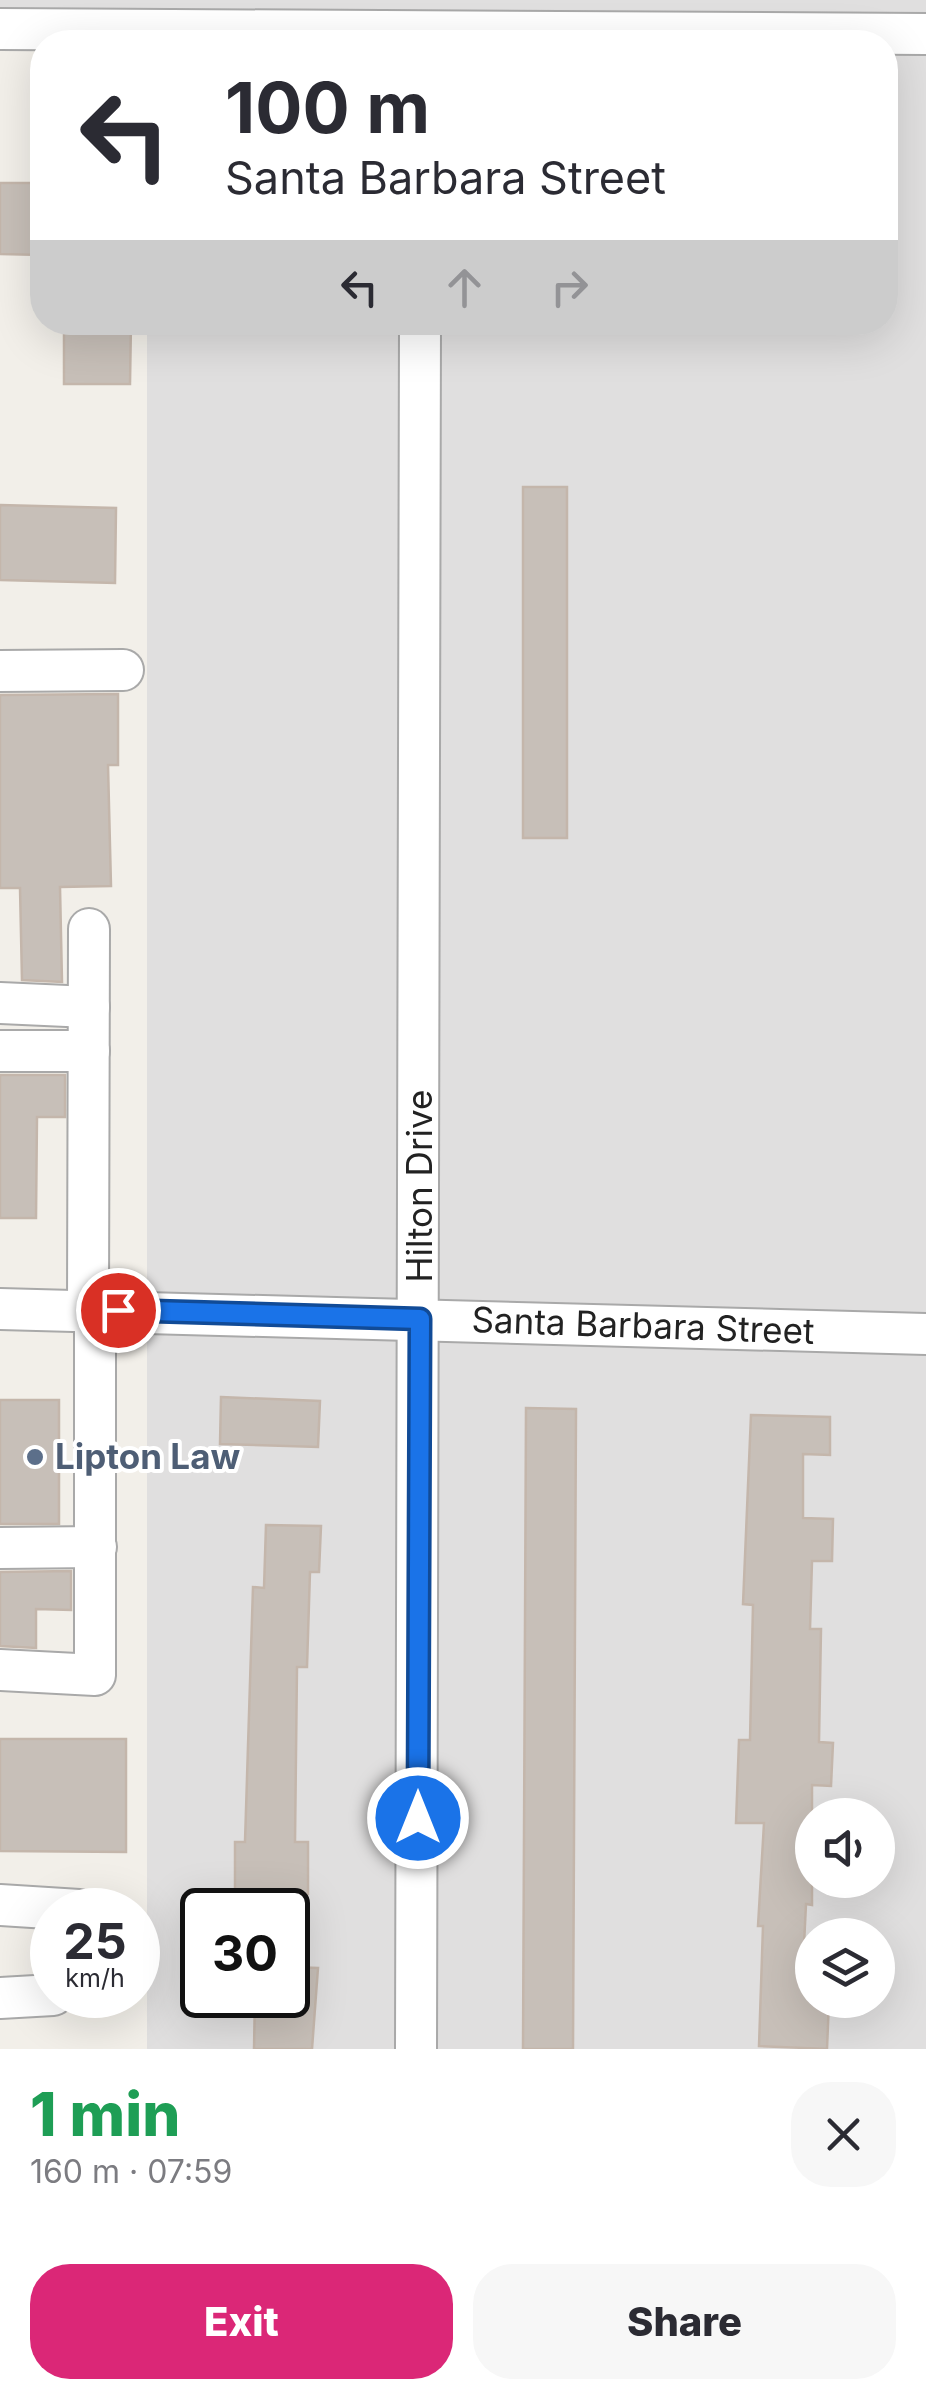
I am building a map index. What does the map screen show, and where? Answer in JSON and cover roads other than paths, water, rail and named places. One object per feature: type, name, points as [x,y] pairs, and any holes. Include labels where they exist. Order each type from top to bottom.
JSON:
[{"type":"street","points":[[0,29],[420,24],[724,30]]},
{"type":"street","points":[[898,33],[926,34]]},
{"type":"street","name":"Hilton Drive","points":[[416,2049],[420,335]]},
{"type":"street","points":[[0,671],[123,670]]},
{"type":"street","points":[[8,1671],[94,1676],[89,930]]},
{"type":"street","points":[[0,1003],[89,1007]]},
{"type":"street","points":[[0,1051],[88,1051]]},
{"type":"street","name":"Santa Barbara Street","points":[[0,1309],[926,1334]]},
{"type":"street","points":[[8,1548],[96,1546]]},
{"type":"street","points":[[0,1905],[30,1907]]},
{"type":"street","points":[[0,1998],[30,1996]]},
{"type":"place","name":"Lipton Law","points":[[35,1457]]}]
